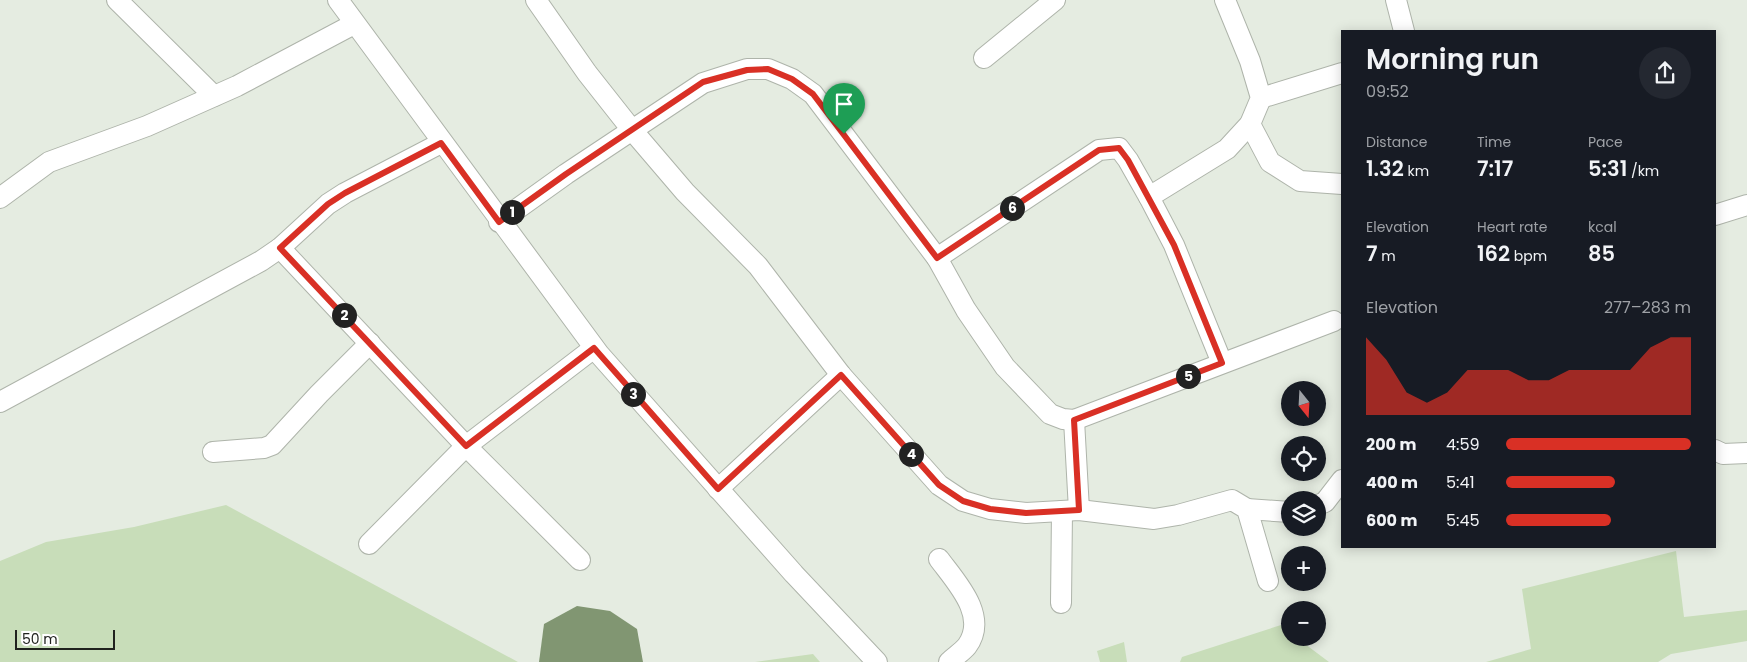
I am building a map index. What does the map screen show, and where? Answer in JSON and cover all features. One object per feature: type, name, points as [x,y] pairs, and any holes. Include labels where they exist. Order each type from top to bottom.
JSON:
[{"type":"street","points":[[118,0],[214,96]]},
{"type":"street","points":[[338,0],[499,222],[594,348],[718,489],[877,662]]},
{"type":"street","points":[[536,0],[587,73],[632,130],[686,192],[758,266],[841,375],[939,485],[963,501],[990,509],[1026,513],[1071,510],[1154,518],[1178,515],[1232,500],[1247,509],[1281,511]]},
{"type":"street","points":[[984,58],[1054,0]]},
{"type":"street","points":[[1149,198],[1227,149],[1250,124],[1261,98],[1250,61],[1225,0]]},
{"type":"street","points":[[1396,0],[1404,30]]},
{"type":"street","points":[[0,198],[49,162],[147,126],[214,96],[354,24]]},
{"type":"street","points":[[499,222],[566,174],[703,82],[747,70],[768,69],[784,76],[813,94],[937,258],[966,310],[1005,367],[1050,414],[1063,419],[1074,420],[1334,321]]},
{"type":"street","points":[[1261,98],[1341,73]]},
{"type":"street","points":[[1250,124],[1270,162],[1300,181],[1341,184]]},
{"type":"street","points":[[0,402],[202,294],[280,248],[328,204],[345,193],[441,143]]},
{"type":"street","points":[[937,258],[1099,150],[1119,148],[1128,160],[1174,245],[1222,363]]},
{"type":"street","points":[[1716,215],[1747,205]]},
{"type":"street","points":[[280,248],[466,446],[580,560]]},
{"type":"street","points":[[214,452],[264,448],[272,445],[370,343]]},
{"type":"street","points":[[369,544],[466,446],[594,348]]},
{"type":"street","points":[[718,489],[841,375]]},
{"type":"street","points":[[1061,603],[1071,510],[1074,420]]},
{"type":"street","points":[[1716,450],[1723,454],[1747,452]]},
{"type":"street","points":[[1326,501],[1341,481]]},
{"type":"street","points":[[1247,509],[1268,581]]},
{"type":"street","points":[[939,559],[968,598],[975,624],[974,631],[966,646],[949,662]]},
{"type":"shaded area","points":[[226,505],[518,662],[0,662],[0,561],[46,542],[134,527]]},
{"type":"shaded area","points":[[1676,551],[1684,617],[1747,610],[1747,641],[1671,654],[1658,662],[1486,662],[1531,649],[1522,589]]},
{"type":"shaded area","points":[[577,606],[610,611],[637,629],[643,662],[539,662],[544,624]]},
{"type":"shaded area","points":[[1281,625],[1281,646],[1308,646],[1329,662],[1180,662],[1182,657]]},
{"type":"shaded area","points":[[1124,642],[1127,662],[1100,662],[1097,651]]},
{"type":"shaded area","points":[[813,654],[820,662],[755,662]]},
{"type":"route","points":[[768,69],[792,79],[813,94],[844,134],[937,258],[1099,150],[1119,148],[1128,160],[1174,245],[1222,363],[1074,420],[1079,510],[1026,513],[990,509],[963,501],[939,485],[841,375],[718,489],[635,397],[594,348],[466,446],[280,248],[295,232],[328,204],[362,183],[384,174],[441,143],[499,222],[566,174],[703,82],[747,70],[768,69]]}]
